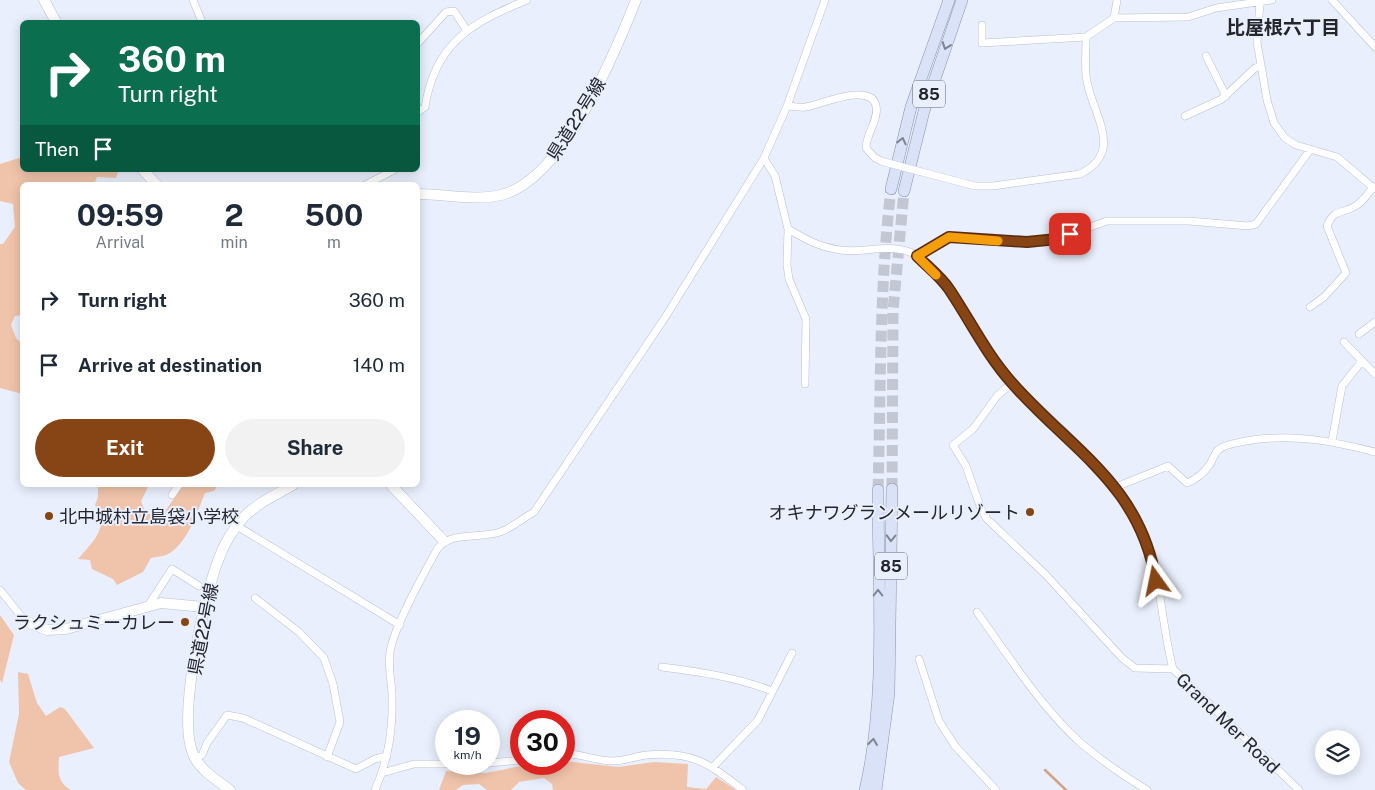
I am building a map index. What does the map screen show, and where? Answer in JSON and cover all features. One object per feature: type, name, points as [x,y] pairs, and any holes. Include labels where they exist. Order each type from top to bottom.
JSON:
[{"type":"main road","points":[[44,0],[55,20]]},
{"type":"main road","name":"県道22号線","points":[[420,194],[487,197],[516,190],[538,174],[562,145],[606,70],[636,0]]},
{"type":"main road","name":"85","points":[[891,189],[911,107],[949,0]]},
{"type":"main road","name":"85","points":[[904,191],[924,111],[962,0]]},
{"type":"main road","points":[[145,172],[153,182]]},
{"type":"main road","name":"県道22号線","points":[[194,758],[189,739],[188,724],[204,607],[219,557],[237,526],[253,509],[290,487]]},
{"type":"main road","points":[[392,487],[444,541]]},
{"type":"main road","name":"85","points":[[865,790],[875,726],[884,642],[892,489]]},
{"type":"main road","name":"85","points":[[876,790],[889,693],[884,642],[878,490]]},
{"type":"main road","points":[[25,621],[47,630],[66,629],[161,603],[178,603],[204,607]]},
{"type":"main road","points":[[194,758],[230,790]]},
{"type":"street","points":[[193,0],[201,20]]},
{"type":"street","points":[[420,111],[425,108],[434,70],[466,29],[491,15],[527,0]]},
{"type":"street","points":[[376,790],[391,738],[390,654],[394,636],[430,562],[444,541],[501,532],[534,512],[666,316],[764,158],[787,106],[825,0]]},
{"type":"street","points":[[1114,18],[1117,0]]},
{"type":"street","points":[[982,25],[982,43],[1086,37],[1114,18],[1188,17],[1216,8],[1272,0]]},
{"type":"street","points":[[1332,0],[1375,47]]},
{"type":"street","points":[[1262,1],[1257,42],[1274,122],[1285,138],[1310,150],[1336,157],[1374,188],[1364,200],[1353,208],[1336,212],[1331,217],[1327,226],[1346,274],[1329,293],[1310,307]]},
{"type":"street","points":[[420,41],[446,12],[454,11],[466,29]]},
{"type":"street","points":[[787,106],[803,107],[861,93],[871,97],[876,104],[876,113],[866,148],[875,158],[975,186],[993,186],[1080,174],[1091,168],[1099,160],[1104,150],[1104,138],[1086,77],[1086,37]]},
{"type":"street","points":[[1206,56],[1226,96]]},
{"type":"street","points":[[1184,116],[1226,96],[1255,68],[1261,66]]},
{"type":"street","points":[[917,256],[949,237],[1027,242],[1057,239],[1107,221],[1189,222],[1248,226],[1256,224],[1310,150]]},
{"type":"street","points":[[764,158],[775,176],[788,229],[787,265],[792,288],[806,319],[805,384]]},
{"type":"street","points":[[371,182],[390,172]]},
{"type":"street","name":"Grand Mer Road","points":[[788,229],[815,245],[842,250],[891,248],[917,256],[948,287],[980,342],[1012,383],[1072,440],[1116,487],[1141,529],[1153,562],[1172,669],[1299,790]]},
{"type":"street","points":[[1358,334],[1375,322]]},
{"type":"street","points":[[1344,342],[1375,374]]},
{"type":"street","points":[[1332,441],[1342,386],[1362,360]]},
{"type":"street","points":[[1012,383],[997,396],[973,429],[953,446],[966,466],[980,510],[987,519],[1046,575],[1122,658],[1135,668],[1172,669]]},
{"type":"street","points":[[1116,487],[1168,466],[1187,483],[1198,478],[1210,465],[1217,451],[1230,444],[1279,437],[1332,441],[1375,452]]},
{"type":"street","points":[[172,495],[178,487]]},
{"type":"street","points":[[237,526],[400,625]]},
{"type":"street","points":[[148,606],[172,569],[199,586]]},
{"type":"street","points":[[0,590],[25,621]]},
{"type":"street","points":[[254,598],[299,632],[324,658],[333,684],[340,722],[327,757]]},
{"type":"street","points":[[977,612],[1019,671],[1069,731],[1117,771],[1147,790]]},
{"type":"street","points":[[713,767],[758,720],[792,653]]},
{"type":"street","points":[[919,659],[939,721],[955,746],[996,790]]},
{"type":"street","points":[[662,667],[709,673],[747,682],[772,691]]},
{"type":"street","points":[[194,758],[202,755],[206,743],[228,714],[243,718],[356,769],[375,759],[387,756]]},
{"type":"street","points":[[575,754],[613,761],[646,755],[671,754],[695,757],[713,767],[743,790]]},
{"type":"street","points":[[382,773],[414,764],[435,764]]},
{"type":"shaded area","points":[[19,158],[20,172],[118,172],[116,178],[97,177],[95,182],[20,182],[20,315],[15,316],[11,325],[16,338],[20,342],[20,393],[0,388],[0,244],[3,244],[15,227],[13,204],[0,201],[0,164]]},
{"type":"shaded area","points":[[98,487],[148,487],[141,501],[145,511],[156,518],[164,513],[182,487],[217,487],[214,491],[205,493],[192,525],[177,547],[168,554],[151,558],[143,572],[117,585],[113,579],[92,569],[90,560],[78,559],[98,534],[101,521],[95,505],[98,497]]},
{"type":"shaded area","points":[[0,615],[14,635],[2,683],[0,680]]},
{"type":"shaded area","points":[[18,672],[28,674],[37,703],[46,716],[60,707],[65,709],[94,748],[59,757],[59,776],[63,784],[71,790],[26,790],[18,783],[9,762],[19,714]]},
{"type":"shaded area","points":[[575,762],[618,767],[654,762],[688,764],[687,787],[706,789],[716,777],[736,790],[553,790],[552,784],[544,778],[519,782],[511,790],[487,790],[479,784],[463,785],[456,790],[439,790],[445,775],[500,775],[500,770],[510,768],[510,775],[575,775]]},
{"type":"waterway","points":[[1045,770],[1066,790]]},
{"type":"tunnel","points":[[878,490],[882,302],[891,189]]},
{"type":"tunnel","points":[[892,489],[893,311],[904,191]]},
{"type":"slow traffic","points":[[936,275],[917,256],[949,237],[998,241]]},
{"type":"place","name":"オキナワグランメールリゾート","points":[[1030,512]]},
{"type":"place","name":"北中城村立島袋小学校","points":[[49,516]]},
{"type":"place","name":"ラクシュミーカレー","points":[[185,622]]},
{"type":"district","name":"比屋根六丁目","points":[[1283,27]]},
{"type":"route","points":[[1070,234],[1057,239],[1027,242],[949,237],[917,256],[948,287],[980,342],[1012,383],[1072,440],[1116,487],[1141,529],[1153,562],[1156,581]]}]
